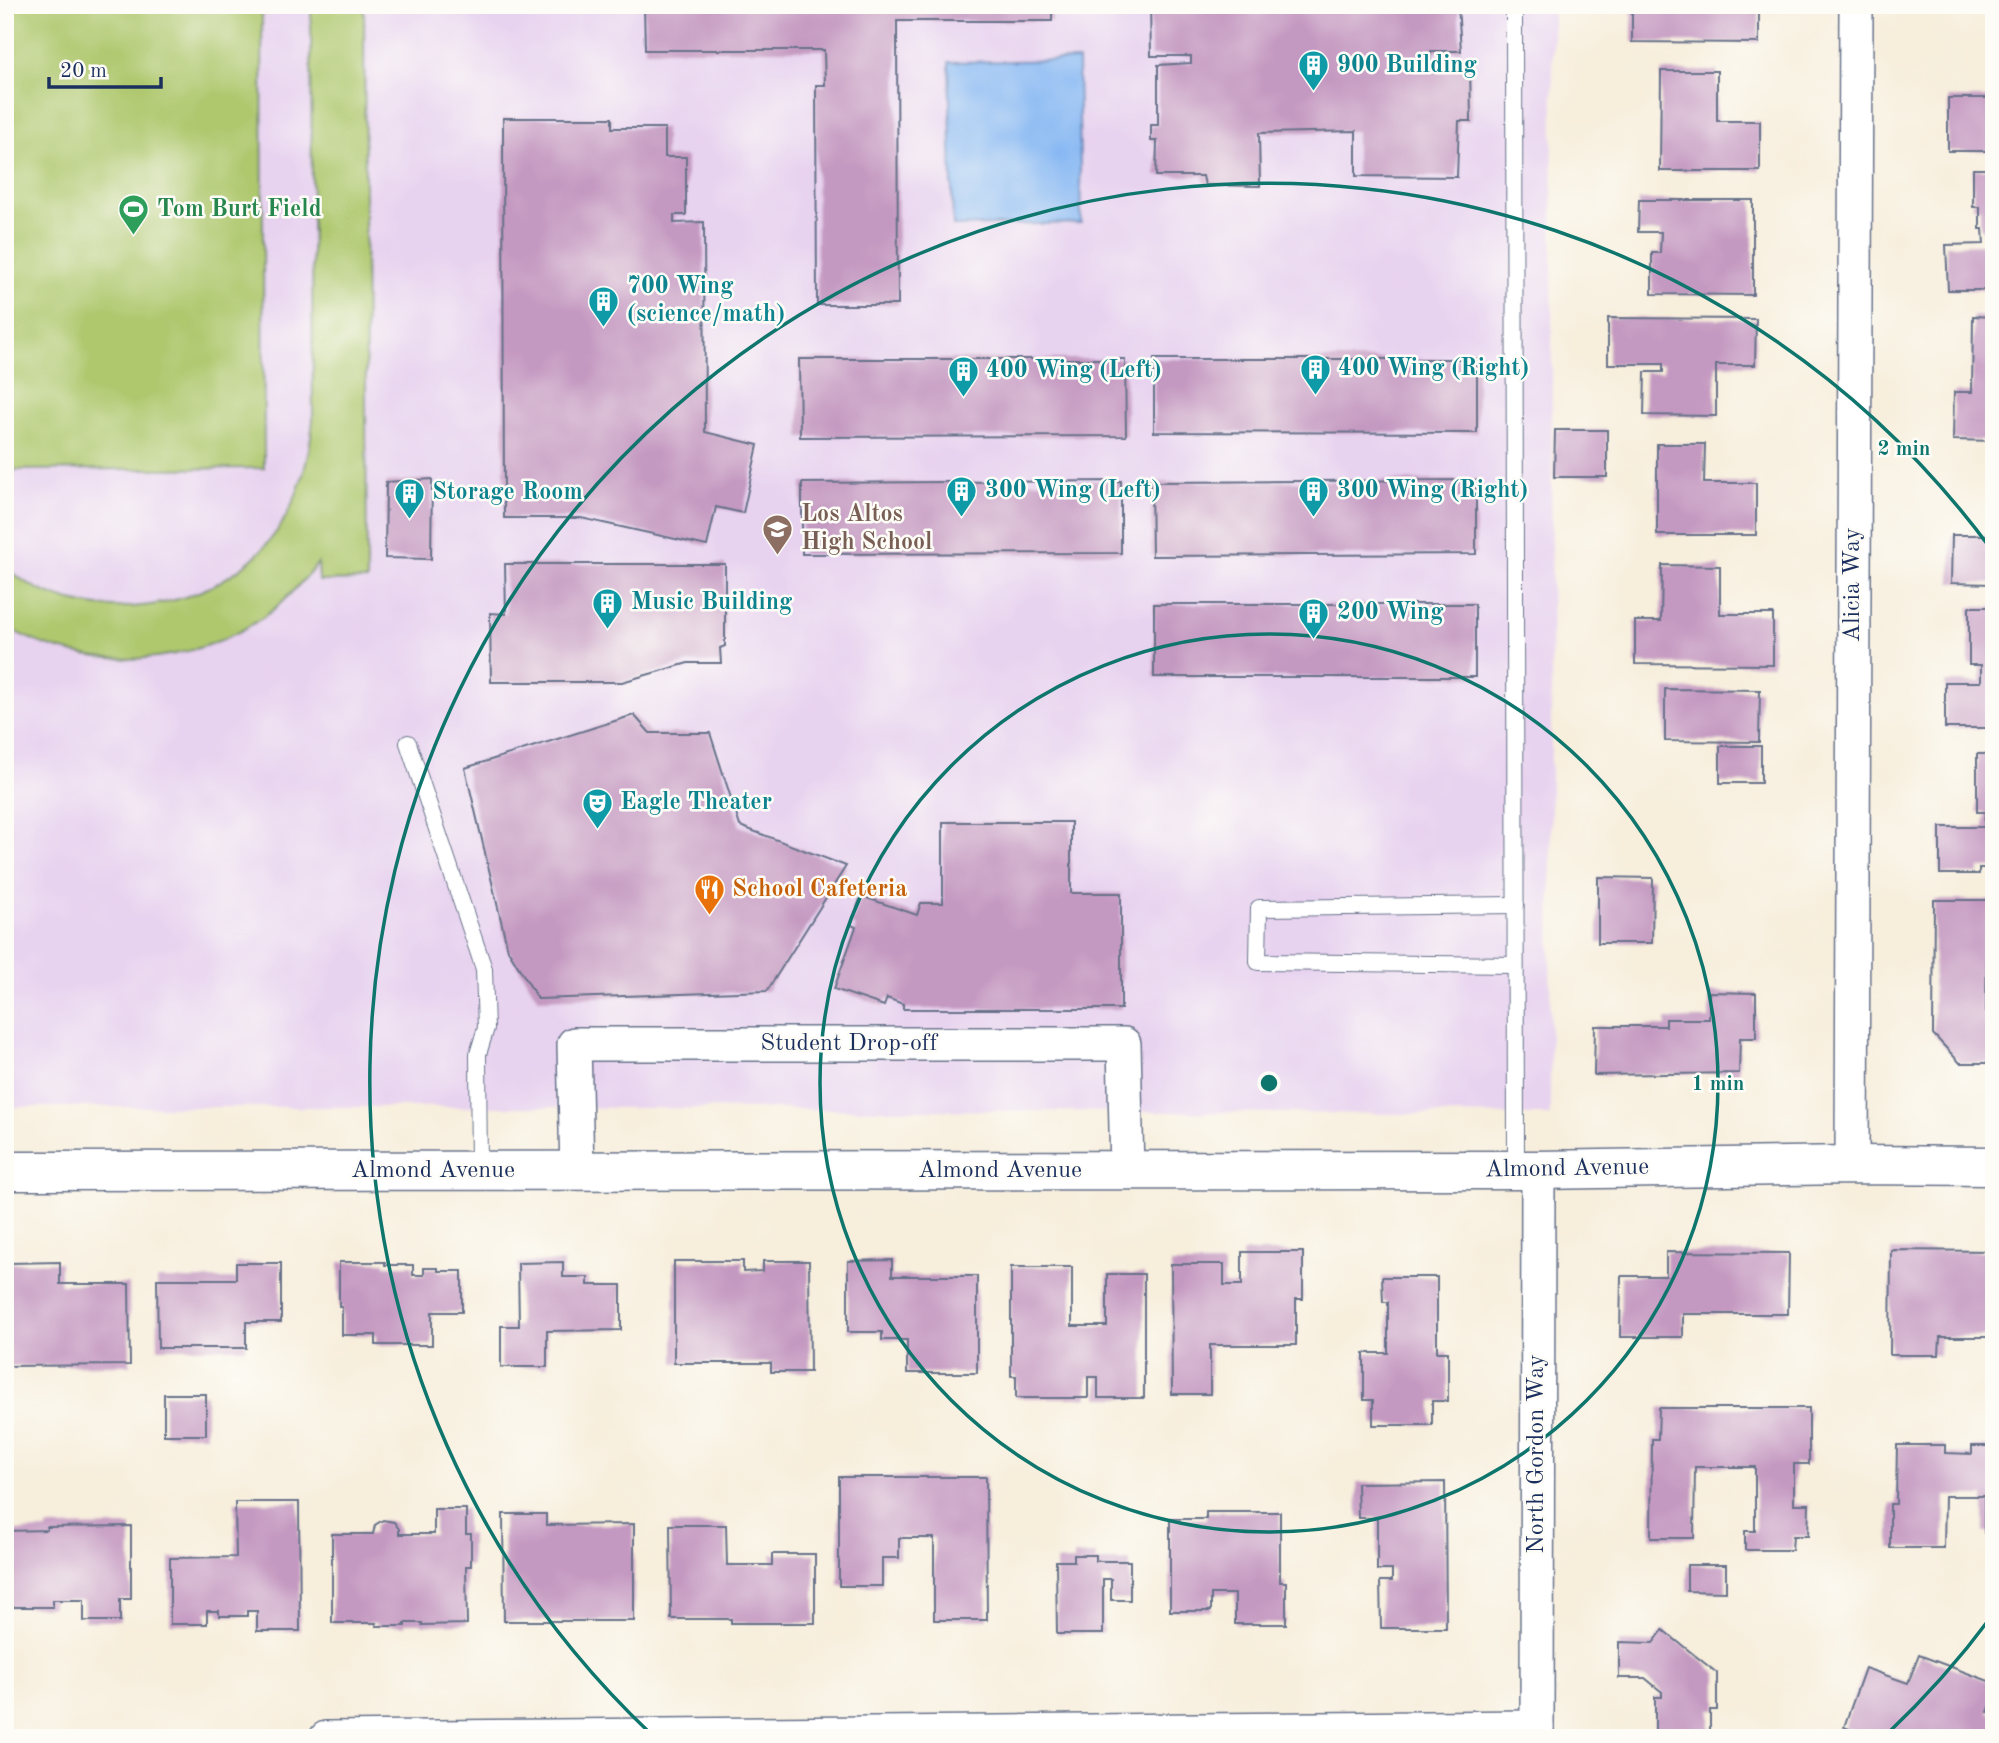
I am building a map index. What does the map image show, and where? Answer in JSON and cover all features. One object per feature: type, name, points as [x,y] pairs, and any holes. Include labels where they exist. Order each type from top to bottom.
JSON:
[{"type":"street","name":"Alicia Way","points":[[1852,1165],[1850,1092],[1856,5]]},
{"type":"street","name":"Student Drop-off","points":[[578,1171],[575,1044],[1124,1044],[1127,1171]]},
{"type":"street","name":"Almond Avenue","points":[[5,1171],[1527,1170],[1852,1165],[1994,1166]]},
{"type":"street","name":"North Gordon Way","points":[[1527,1170],[1537,1732]]},
{"type":"street","points":[[326,1738],[1537,1732]]},
{"type":"lane","points":[[1514,5],[1515,965],[1527,1170]]},
{"type":"lane","points":[[408,743],[484,969],[486,1028],[478,1054],[480,1171]]},
{"type":"lane","points":[[1515,965],[1258,962],[1259,908],[1516,905]]},
{"type":"shaded area","name":"Los Altos High School","points":[[5,5],[1553,5],[1550,1115],[515,1107],[5,1107]]},
{"type":"green space","name":"Tom Burt Field","points":[[5,5],[262,5],[264,468],[5,470]]},
{"type":"green space","points":[[311,5],[364,5],[367,580],[319,581],[318,563],[283,601],[239,632],[207,645],[173,654],[104,658],[36,642],[5,626],[5,567],[37,588],[72,601],[110,607],[148,605],[186,597],[221,581],[252,559],[277,531],[292,505],[306,464],[313,420]]},
{"type":"water","points":[[1078,60],[1081,223],[953,226],[949,62]]},
{"type":"building","points":[[644,5],[1052,5],[1052,21],[897,21],[898,305],[817,305],[816,85],[825,85],[824,50],[645,50]]},
{"type":"building","name":"900 Building","points":[[1150,5],[1458,5],[1461,51],[1431,51],[1430,65],[1470,63],[1471,121],[1459,121],[1457,177],[1356,176],[1356,131],[1259,133],[1260,186],[1205,185],[1203,176],[1156,176],[1157,141],[1151,141],[1151,125],[1158,125],[1158,65],[1191,63],[1191,56],[1151,56]]},
{"type":"building","points":[[1632,5],[1759,5],[1759,43],[1632,42]]},
{"type":"building","points":[[1661,71],[1717,71],[1717,121],[1760,121],[1760,171],[1660,171]]},
{"type":"building","points":[[1948,98],[1994,98],[1994,151],[1948,151]]},
{"type":"building","name":"700 Wing (science/math)","points":[[503,118],[612,118],[612,128],[665,128],[665,157],[686,157],[686,215],[674,215],[674,223],[704,222],[705,432],[758,445],[743,513],[716,507],[707,546],[581,518],[504,518]]},
{"type":"building","points":[[1973,169],[1994,169],[1994,290],[1948,290],[1946,245],[1984,244],[1983,229],[1980,229],[1980,207],[1973,207]]},
{"type":"building","points":[[1639,200],[1753,200],[1753,295],[1652,294],[1652,253],[1660,253],[1661,232],[1638,232]]},
{"type":"building","points":[[1973,316],[1994,317],[1994,441],[1953,440],[1954,392],[1972,392]]},
{"type":"building","points":[[1608,318],[1756,319],[1755,365],[1716,365],[1716,416],[1644,415],[1645,372],[1663,372],[1663,364],[1608,364]]},
{"type":"building","name":"400 Wing (Left)","points":[[799,359],[1125,359],[1126,436],[800,437]]},
{"type":"building","name":"400 Wing (Right)","points":[[1154,359],[1477,359],[1477,433],[1154,432]]},
{"type":"building","points":[[1555,430],[1607,430],[1607,477],[1554,477]]},
{"type":"building","points":[[1657,444],[1705,444],[1704,483],[1756,483],[1756,535],[1657,535]]},
{"type":"building","points":[[1988,465],[1994,465],[1994,518],[1988,518]]},
{"type":"building","name":"Storage Room","points":[[432,479],[431,559],[385,558],[386,482]]},
{"type":"building","name":"300 Wing (Right)","points":[[1476,480],[1476,554],[1152,556],[1151,482]]},
{"type":"building","name":"300 Wing (Left)","points":[[1121,481],[1121,553],[802,554],[802,483]]},
{"type":"building","points":[[1952,535],[1994,535],[1994,584],[1951,583]]},
{"type":"building","name":"Music Building","points":[[505,564],[725,564],[725,646],[720,648],[721,663],[688,663],[622,682],[491,682],[490,613],[506,614]]},
{"type":"building","points":[[1662,565],[1720,566],[1720,614],[1773,614],[1773,665],[1635,664],[1635,621],[1661,621]]},
{"type":"building","name":"200 Wing","points":[[1154,604],[1475,604],[1475,677],[1154,677]]},
{"type":"building","points":[[1969,607],[1994,607],[1994,713],[1990,713],[1990,728],[1945,728],[1945,682],[1981,682],[1981,665],[1969,665]]},
{"type":"building","points":[[1665,689],[1760,690],[1759,742],[1665,741]]},
{"type":"building","points":[[634,715],[650,733],[710,733],[740,826],[846,866],[767,991],[538,999],[508,950],[465,768]]},
{"type":"building","points":[[1720,746],[1761,746],[1761,783],[1720,783]]},
{"type":"building","points":[[1977,754],[1994,754],[1994,868],[1979,868],[1979,874],[1940,874],[1940,827],[1984,827],[1985,812],[1977,812]]},
{"type":"building","points":[[943,822],[1071,822],[1071,893],[1121,893],[1121,1009],[903,1009],[903,1004],[887,998],[884,1006],[834,989],[856,927],[851,925],[861,896],[917,915],[921,903],[943,903]]},
{"type":"building","points":[[1598,877],[1653,878],[1652,943],[1598,943]]},
{"type":"building","points":[[1934,900],[1994,900],[1994,945],[1987,945],[1986,1011],[1994,1011],[1994,1063],[1960,1063],[1933,1034]]},
{"type":"building","points":[[1709,992],[1756,993],[1756,1038],[1740,1038],[1739,1073],[1594,1075],[1595,1026],[1666,1026],[1666,1019],[1709,1019]]},
{"type":"building","points":[[1891,1250],[1994,1251],[1994,1337],[1940,1337],[1939,1355],[1890,1355]]},
{"type":"building","points":[[1242,1252],[1303,1252],[1303,1299],[1296,1299],[1296,1345],[1210,1345],[1210,1394],[1172,1394],[1171,1264],[1224,1264],[1224,1285],[1242,1285]]},
{"type":"building","points":[[1666,1252],[1789,1253],[1788,1314],[1683,1314],[1683,1337],[1620,1337],[1621,1276],[1666,1276]]},
{"type":"building","points":[[892,1260],[892,1276],[977,1276],[977,1373],[907,1373],[907,1340],[882,1340],[882,1332],[848,1332],[848,1261]]},
{"type":"building","points":[[674,1261],[743,1261],[743,1272],[763,1271],[763,1261],[809,1261],[810,1372],[771,1372],[771,1363],[674,1363]]},
{"type":"building","points":[[60,1262],[60,1284],[129,1284],[130,1365],[5,1366],[5,1322],[9,1322],[9,1263]]},
{"type":"building","points":[[339,1262],[413,1265],[413,1275],[424,1275],[424,1268],[462,1271],[462,1312],[432,1312],[432,1345],[376,1345],[376,1335],[342,1335]]},
{"type":"building","points":[[563,1262],[563,1277],[588,1277],[588,1285],[621,1285],[621,1330],[547,1331],[547,1367],[501,1367],[501,1326],[519,1326],[518,1263]]},
{"type":"building","points":[[236,1263],[281,1263],[281,1322],[246,1322],[246,1348],[158,1348],[157,1279],[236,1279]]},
{"type":"building","points":[[1011,1267],[1072,1267],[1072,1326],[1107,1326],[1107,1274],[1144,1274],[1144,1398],[1098,1398],[1098,1377],[1088,1377],[1088,1398],[1016,1398],[1016,1376],[1011,1376]]},
{"type":"building","points":[[1382,1277],[1437,1277],[1437,1352],[1448,1352],[1448,1401],[1432,1401],[1432,1425],[1373,1425],[1373,1400],[1364,1400],[1364,1353],[1388,1353],[1388,1302],[1383,1302]]},
{"type":"building","points":[[164,1394],[206,1394],[206,1435],[164,1435]]},
{"type":"building","points":[[1659,1408],[1809,1408],[1809,1464],[1794,1464],[1794,1504],[1809,1504],[1808,1536],[1793,1536],[1792,1550],[1745,1550],[1745,1531],[1755,1531],[1755,1467],[1695,1467],[1694,1538],[1651,1538],[1652,1439],[1658,1439]]},
{"type":"building","points":[[1897,1445],[1945,1445],[1945,1453],[1972,1454],[1972,1446],[1994,1446],[1994,1533],[1984,1533],[1984,1496],[1945,1496],[1944,1548],[1890,1548],[1890,1504],[1896,1504]]},
{"type":"building","points":[[839,1477],[986,1477],[987,1620],[934,1620],[934,1538],[899,1538],[899,1558],[882,1558],[882,1586],[839,1586]]},
{"type":"building","points":[[1445,1482],[1446,1628],[1381,1628],[1380,1581],[1392,1581],[1392,1570],[1377,1570],[1377,1518],[1358,1518],[1357,1483]]},
{"type":"building","points":[[235,1502],[299,1502],[300,1631],[257,1631],[257,1611],[247,1611],[247,1616],[219,1616],[219,1611],[207,1611],[207,1624],[170,1624],[170,1558],[236,1557]]},
{"type":"building","points":[[434,1509],[466,1509],[466,1534],[471,1534],[471,1566],[466,1566],[467,1624],[405,1623],[405,1626],[376,1626],[376,1623],[332,1623],[332,1534],[373,1534],[375,1525],[383,1520],[394,1522],[399,1534],[434,1534]]},
{"type":"building","points":[[1206,1512],[1280,1512],[1280,1582],[1286,1582],[1286,1624],[1235,1624],[1235,1594],[1211,1594],[1211,1611],[1170,1611],[1170,1519],[1206,1519]]},
{"type":"building","points":[[503,1514],[546,1514],[546,1525],[634,1524],[634,1621],[504,1621]]},
{"type":"building","points":[[670,1525],[726,1525],[727,1565],[772,1565],[772,1554],[815,1554],[815,1623],[731,1623],[731,1619],[671,1619]]},
{"type":"building","points":[[131,1526],[131,1599],[120,1599],[120,1621],[84,1621],[84,1600],[53,1600],[53,1607],[5,1607],[5,1531],[47,1530],[47,1527]]},
{"type":"building","points":[[1074,1555],[1096,1555],[1096,1561],[1130,1561],[1130,1600],[1111,1600],[1111,1579],[1103,1579],[1103,1634],[1057,1634],[1056,1561],[1074,1561]]},
{"type":"building","points":[[1687,1565],[1726,1565],[1726,1592],[1687,1591]]},
{"type":"building","points":[[1663,1630],[1717,1673],[1717,1710],[1710,1710],[1710,1738],[1655,1737],[1655,1697],[1662,1697],[1662,1692],[1645,1678],[1619,1678],[1619,1642],[1653,1643]]},
{"type":"building","points":[[1919,1655],[1994,1683],[1994,1698],[1988,1712],[1994,1714],[1994,1738],[1873,1738],[1844,1727],[1865,1668],[1908,1683]]},
{"type":"place","name":"900 Building","points":[[1314,93]]},
{"type":"place","name":"Tom Burt Field","points":[[134,237]]},
{"type":"place","name":"700 Wing (science/math)","points":[[604,328]]},
{"type":"place","name":"400 Wing (Right)","points":[[1315,396]]},
{"type":"place","name":"400 Wing (Left)","points":[[963,398]]},
{"type":"place","name":"300 Wing (Left)","points":[[962,518]]},
{"type":"place","name":"300 Wing (Right)","points":[[1314,518]]},
{"type":"place","name":"Storage Room","points":[[409,520]]},
{"type":"place","name":"Los Altos High School","points":[[778,556]]},
{"type":"place","name":"Music Building","points":[[608,630]]},
{"type":"place","name":"200 Wing","points":[[1314,640]]},
{"type":"place","name":"Eagle Theater","points":[[597,830]]},
{"type":"place","name":"School Cafeteria","points":[[709,917]]}]
